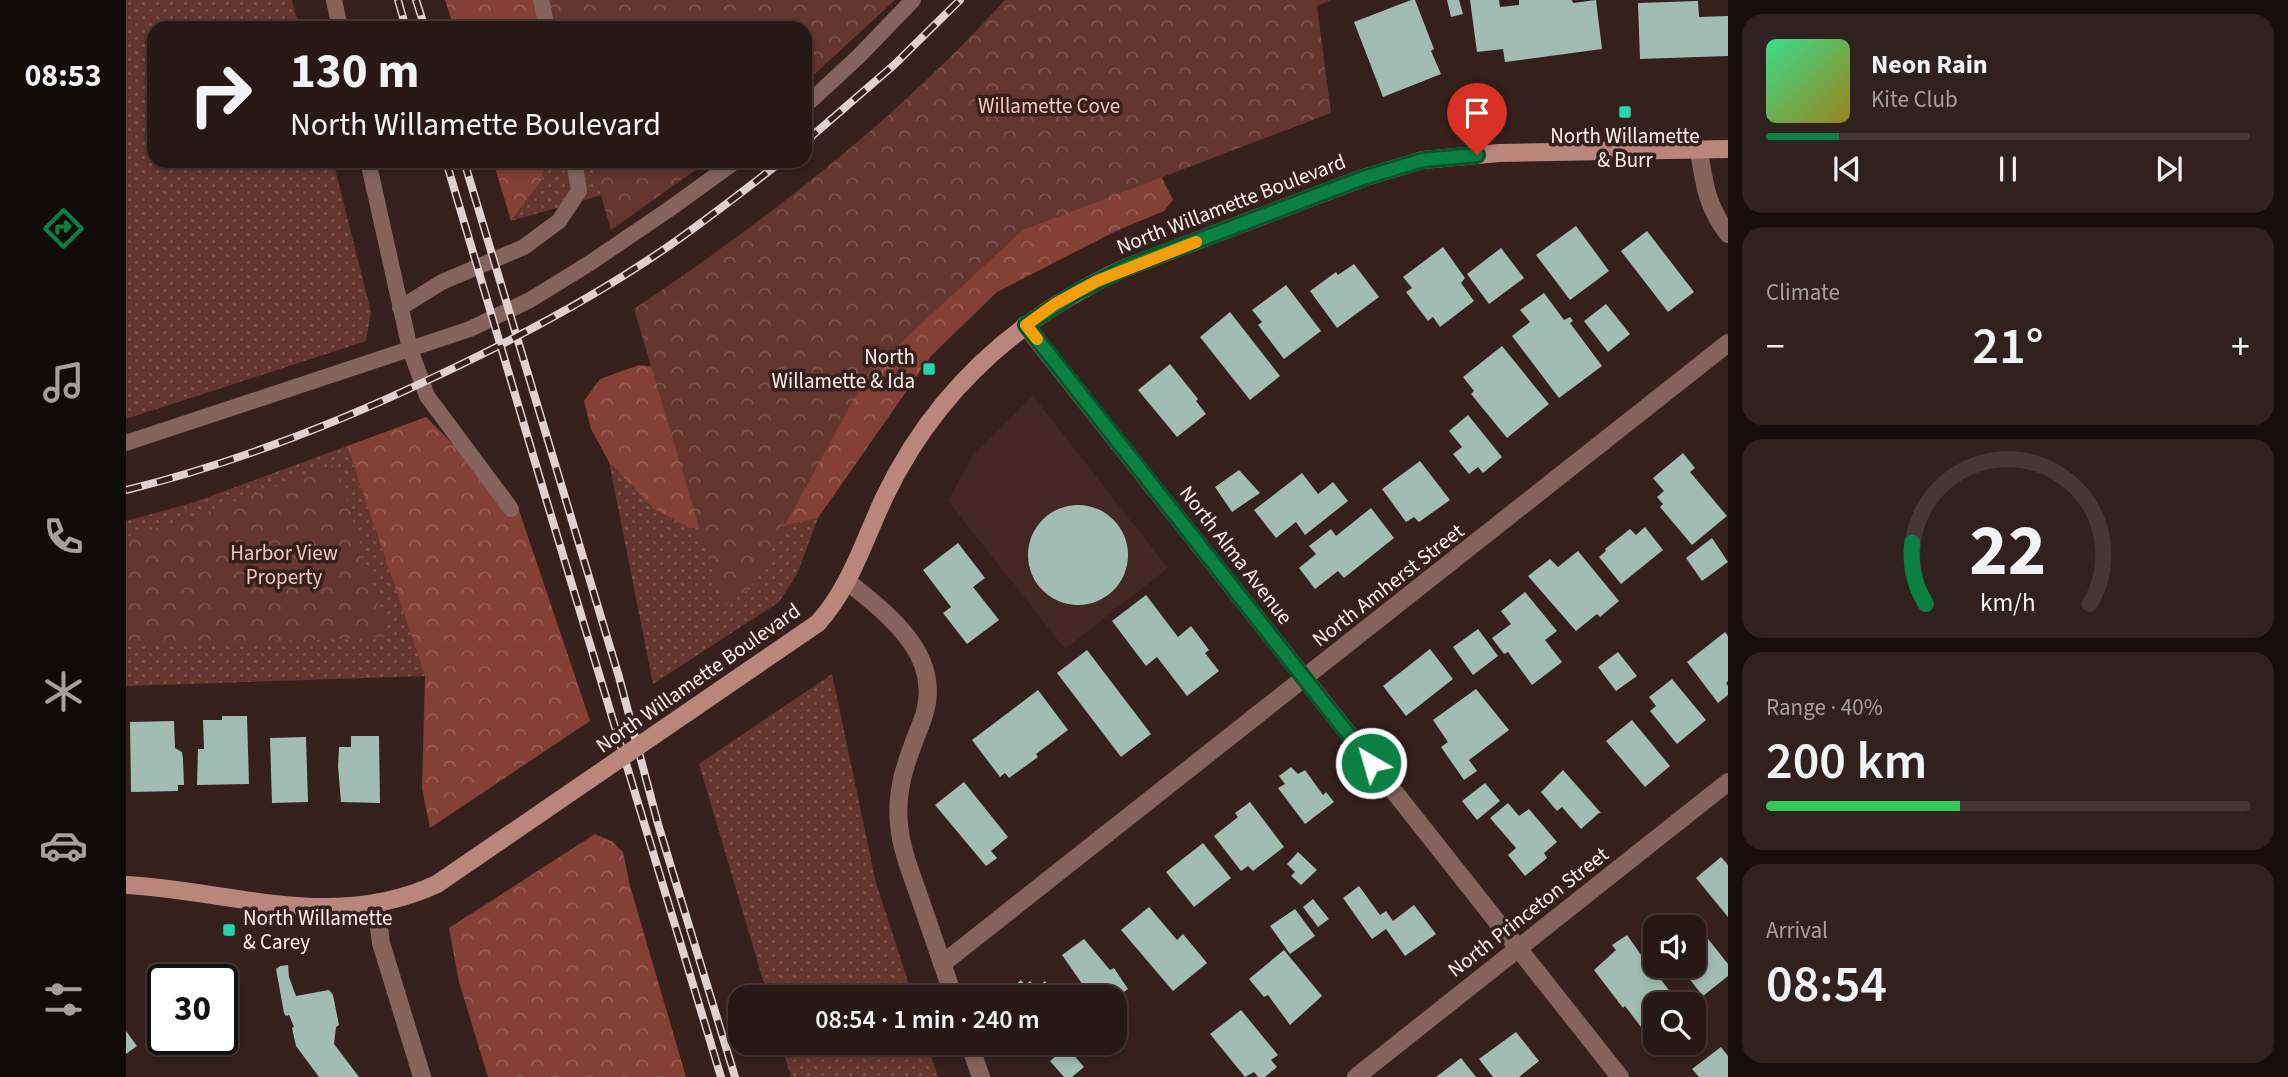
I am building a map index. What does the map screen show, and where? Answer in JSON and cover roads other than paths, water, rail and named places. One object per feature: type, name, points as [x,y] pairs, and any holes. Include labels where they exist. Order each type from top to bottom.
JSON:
[{"type":"main road","name":"North Willamette Boulevard","points":[[126,884],[306,907],[338,908],[376,903],[437,884],[818,623],[848,582],[886,494],[921,435],[965,380],[1026,325],[1075,293],[1125,268],[1393,168],[1423,160],[1499,153],[1728,149]]},
{"type":"street","points":[[1699,150],[1706,195],[1728,234]]},
{"type":"street","name":"North Alma Avenue","points":[[1026,325],[1620,1077]]},
{"type":"street","name":"North Amherst Street","points":[[942,964],[1728,343]]},
{"type":"street","points":[[848,582],[910,640],[927,670],[929,700],[902,774],[898,797],[899,824],[905,855],[949,985]]},
{"type":"street","name":"North Princeton Street","points":[[1356,1077],[1728,782]]},
{"type":"street","points":[[376,903],[381,943],[422,1077]]},
{"type":"street","points":[[974,1055],[981,1077]]},
{"type":"lane","points":[[334,0],[338,21]]},
{"type":"lane","points":[[541,0],[546,21]]},
{"type":"lane","points":[[812,100],[914,0]]},
{"type":"lane","points":[[370,168],[410,349],[427,396],[511,509]]},
{"type":"lane","points":[[400,308],[442,282],[524,247],[559,221],[579,191],[575,168]]},
{"type":"lane","points":[[126,443],[470,329],[530,300],[646,225],[726,168]]},
{"type":"railway","points":[[398,0],[404,21]]},
{"type":"railway","points":[[416,0],[423,21]]},
{"type":"railway","points":[[812,136],[894,65],[960,0]]},
{"type":"railway","points":[[448,168],[721,1077]]},
{"type":"railway","points":[[466,168],[619,677],[658,824],[735,1077]]},
{"type":"railway","points":[[126,490],[203,469],[316,429],[390,398],[487,352],[577,304],[635,269],[773,168]]},
{"type":"place","name":"North Willamette & Burr","points":[[1625,112]]},
{"type":"place","name":"North Willamette & Ida","points":[[929,369]]},
{"type":"place","name":"North Willamette & Carey","points":[[229,930]]},
{"type":"park label","name":"Willamette Cove","points":[[1049,106]]},
{"type":"park label","name":"Harbor View Property","points":[[284,565]]}]
